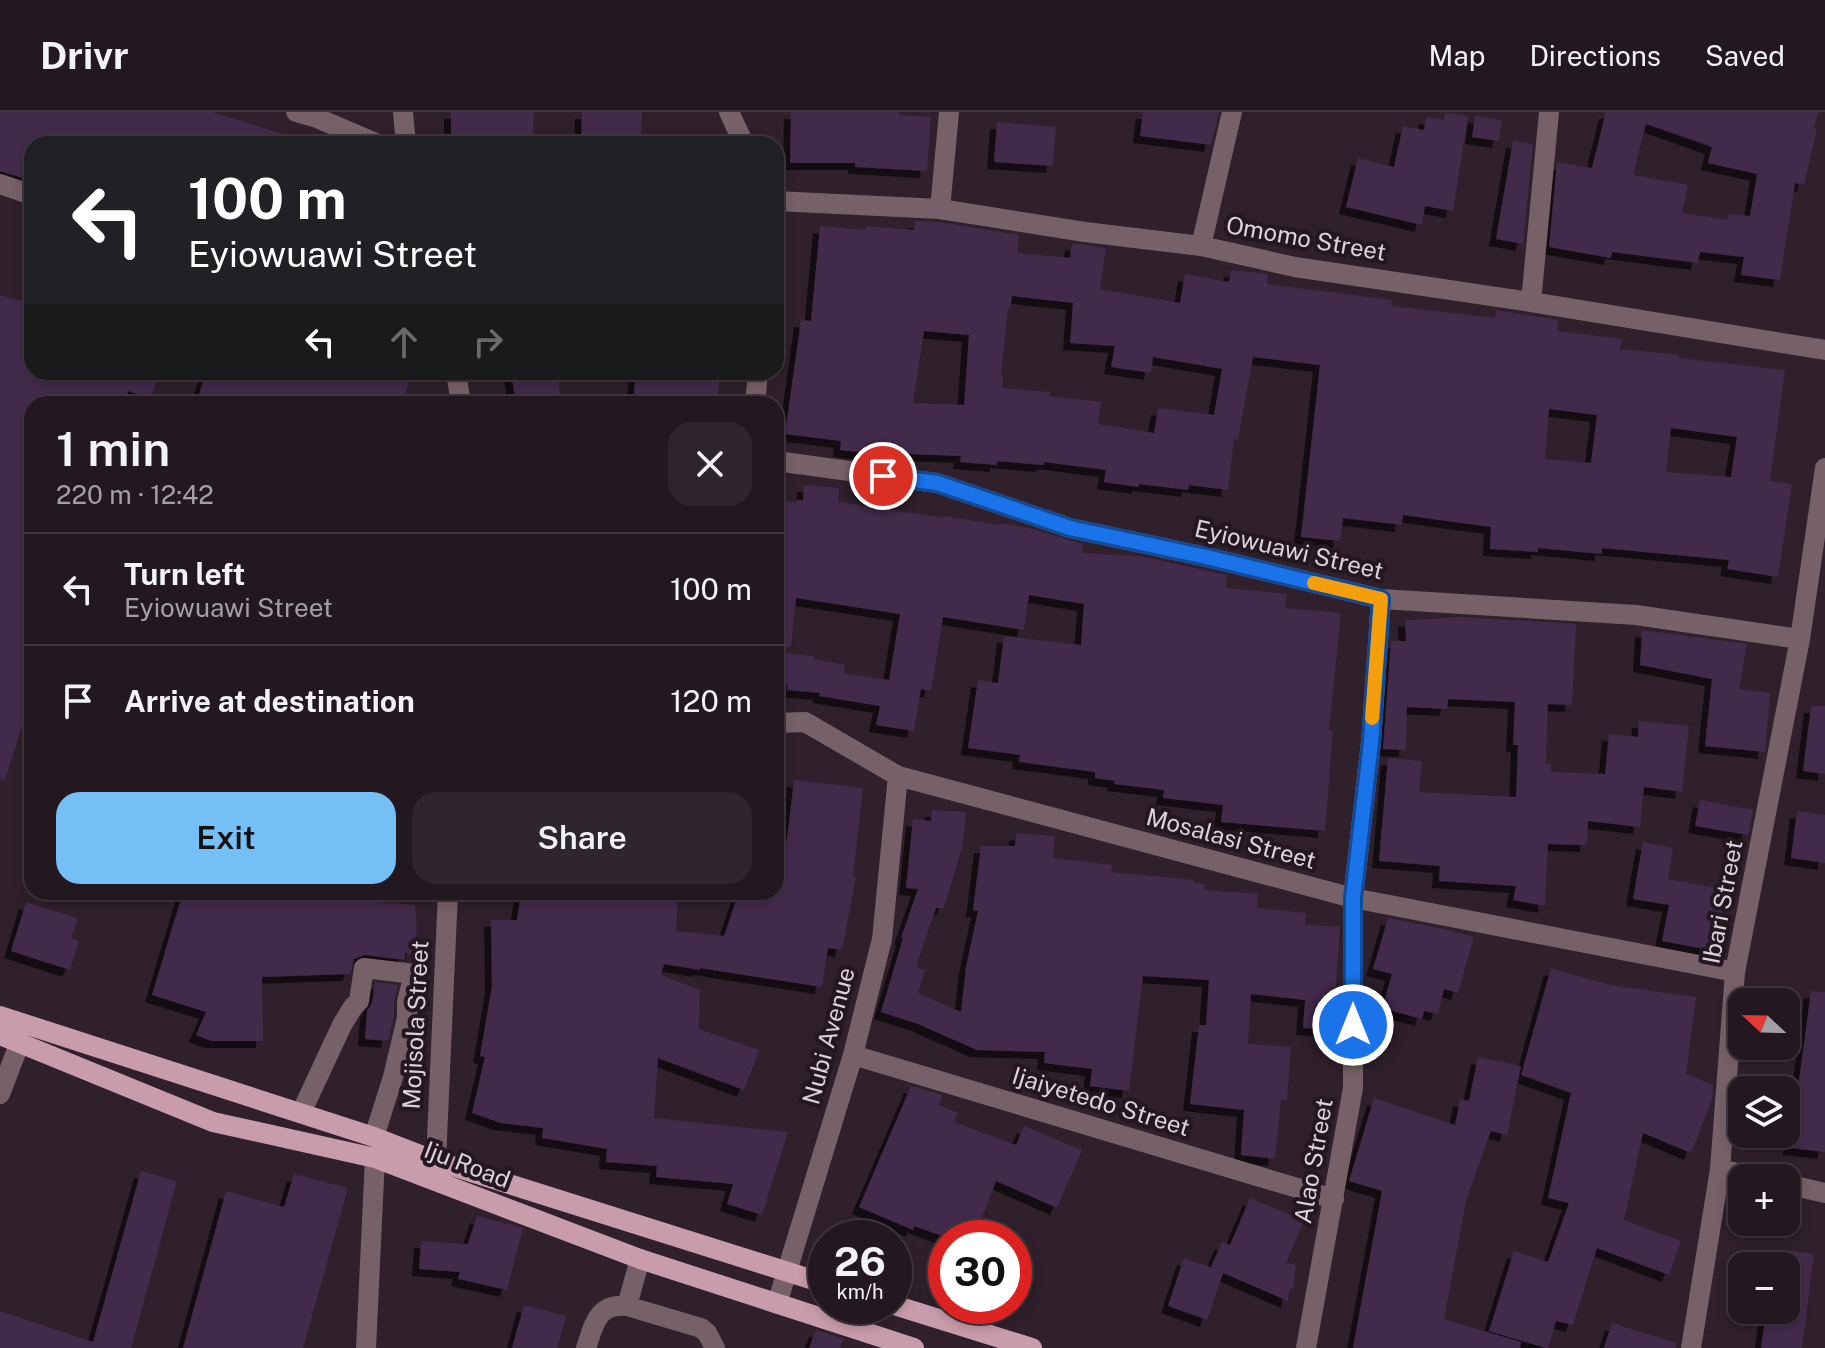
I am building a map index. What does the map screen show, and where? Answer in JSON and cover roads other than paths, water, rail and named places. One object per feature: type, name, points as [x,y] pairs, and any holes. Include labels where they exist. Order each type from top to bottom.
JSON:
[{"type":"main road","name":"Iju Road","points":[[0,1016],[301,1113],[640,1259],[914,1348]]},
{"type":"main road","name":"Iju Road","points":[[0,1035],[213,1122],[375,1147],[436,1161],[808,1278]]},
{"type":"main road","points":[[912,1311],[1032,1348]]},
{"type":"street","points":[[296,112],[316,115],[361,136]]},
{"type":"street","points":[[403,112],[405,136]]},
{"type":"street","points":[[729,112],[740,136]]},
{"type":"street","points":[[940,209],[949,112]]},
{"type":"street","points":[[1201,246],[1232,112]]},
{"type":"street","points":[[1531,302],[1549,112]]},
{"type":"street","points":[[0,184],[24,192]]},
{"type":"street","name":"Omomo Street","points":[[784,201],[940,209],[1085,232],[1201,246],[1295,267],[1825,350]]},
{"type":"street","name":"Eyiowuawi Street","points":[[784,462],[937,483],[1070,528],[1381,599],[1636,615],[1800,639]]},
{"type":"street","name":"Ibari Street","points":[[1691,1348],[1720,1169],[1735,972],[1800,639],[1825,468]]},
{"type":"street","name":"Alao Street","points":[[1306,1348],[1353,1088],[1353,898],[1371,742],[1381,599]]},
{"type":"street","name":"Mosalasi Street","points":[[784,723],[805,722],[898,776],[1353,898],[1735,972]]},
{"type":"street","name":"Nubi Avenue","points":[[777,1304],[853,1055],[882,939],[898,776]]},
{"type":"street","name":"Mojisola Street","points":[[436,1161],[448,900]]},
{"type":"street","points":[[301,1113],[342,1025],[359,1001],[364,968],[414,974],[407,1002],[407,1018],[375,1147],[366,1348]]},
{"type":"street","points":[[0,1094],[20,1042]]},
{"type":"street","name":"Ijaiyetedo Street","points":[[853,1055],[1334,1199]]},
{"type":"street","points":[[1720,1169],[1728,1171]]},
{"type":"street","points":[[1800,1187],[1825,1193]]},
{"type":"street","points":[[627,1306],[640,1259]]},
{"type":"street","points":[[586,1348],[595,1324],[604,1311],[614,1306],[627,1306],[701,1328],[715,1348]]}]
